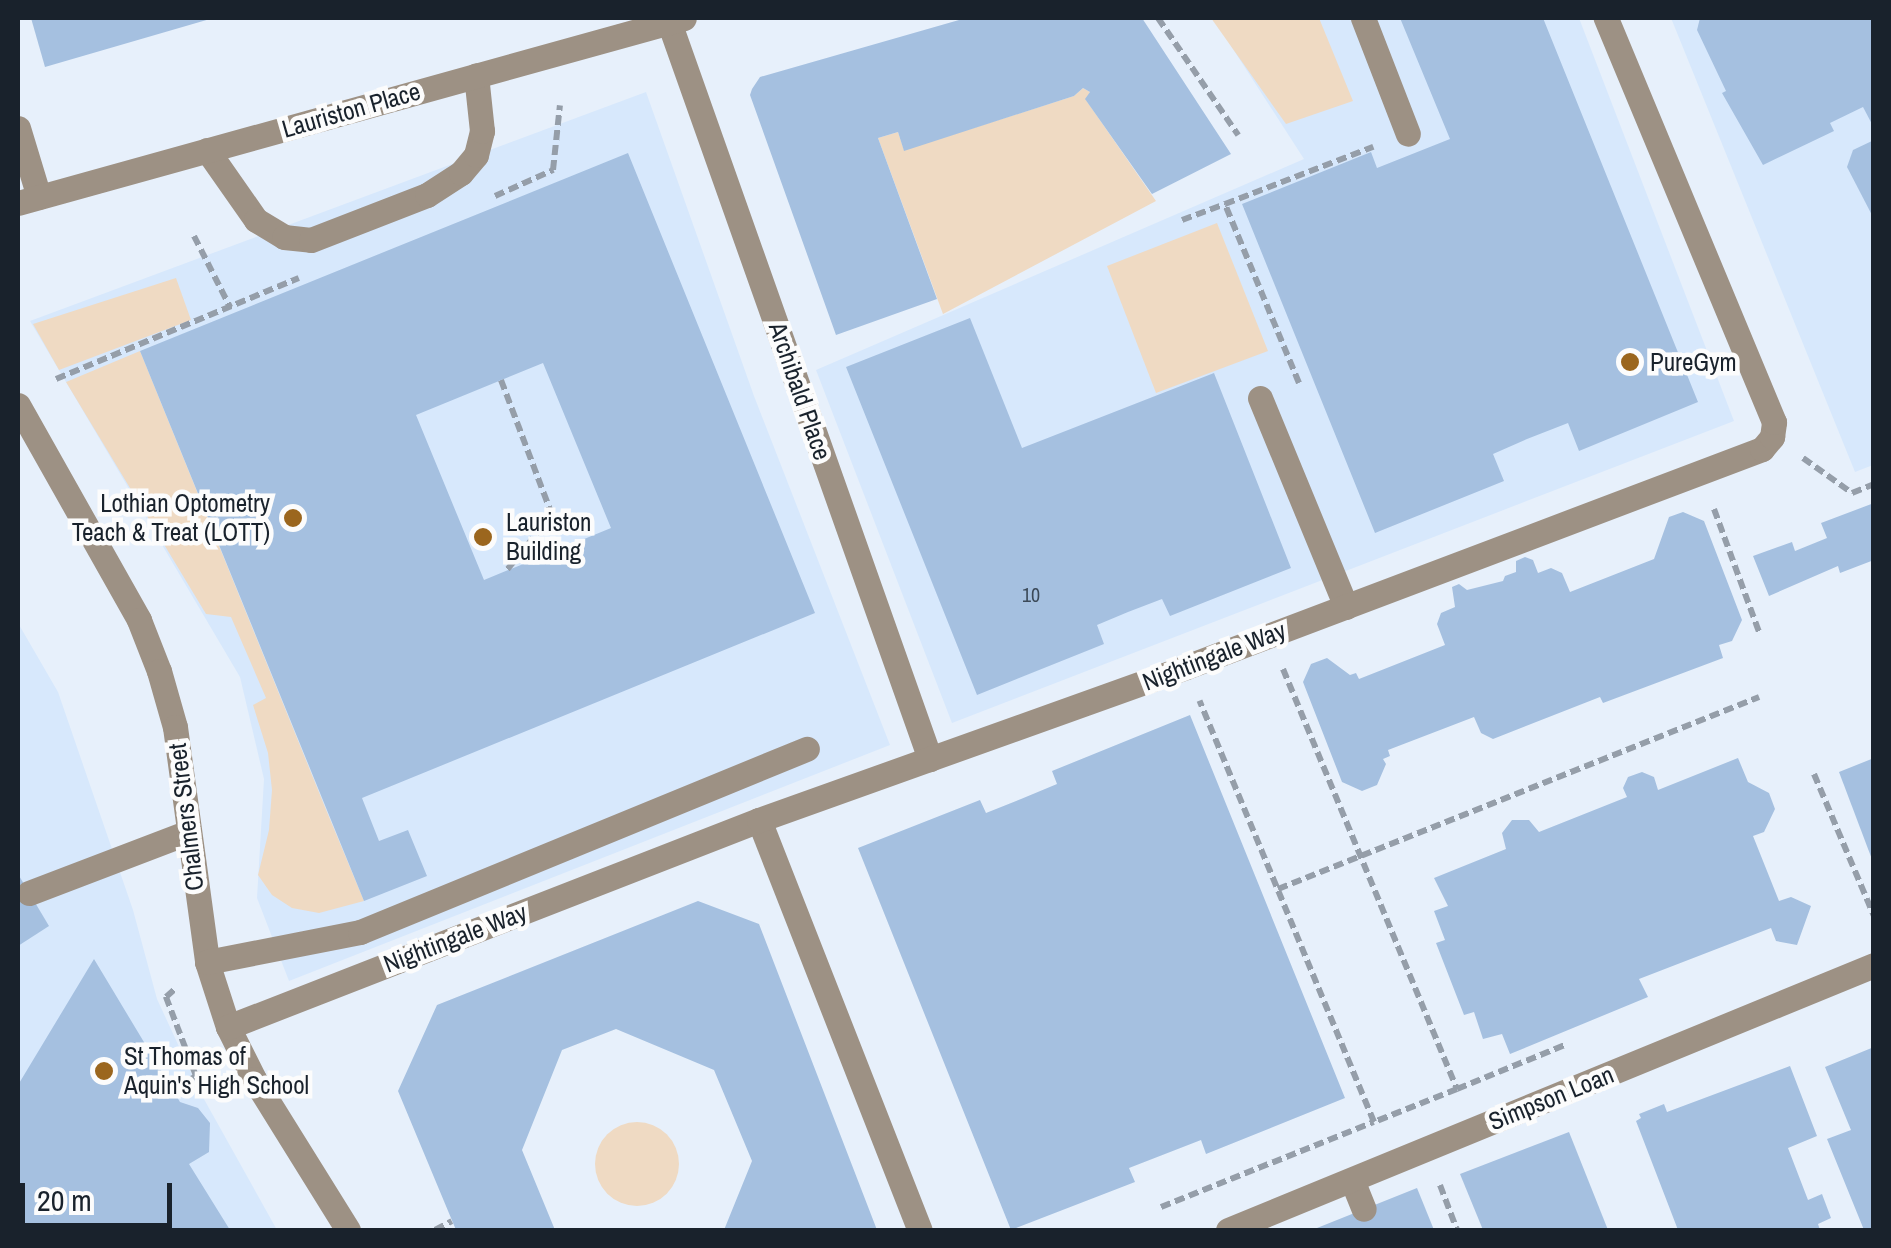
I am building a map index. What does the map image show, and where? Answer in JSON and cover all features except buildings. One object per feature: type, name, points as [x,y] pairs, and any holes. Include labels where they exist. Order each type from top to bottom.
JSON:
[{"type":"street","points":[[1364,18],[1408,134]]},
{"type":"street","points":[[1606,18],[1774,422],[1772,437]]},
{"type":"street","name":"Lauriston Place","points":[[28,200],[677,20]]},
{"type":"street","name":"Archibald Place","points":[[677,20],[930,760]]},
{"type":"street","points":[[207,150],[256,220],[284,237],[311,240],[426,195],[460,173],[476,156],[482,131],[476,75]]},
{"type":"street","points":[[18,128],[28,200]]},
{"type":"street","points":[[1260,398],[1346,606]]},
{"type":"street","name":"Chalmers Street","points":[[18,405],[138,620],[175,726],[206,962],[228,1027],[254,1079],[348,1230]]},
{"type":"street","name":"Nightingale Way","points":[[228,1027],[759,820],[1186,667],[1701,474],[1762,449],[1772,437]]},
{"type":"street","points":[[206,962],[360,932],[807,749]]},
{"type":"street","points":[[759,820],[920,1230]]},
{"type":"street","points":[[29,892],[188,832]]},
{"type":"street","name":"Simpson Loan","points":[[1228,1230],[1874,965]]},
{"type":"street","points":[[1352,1180],[1364,1210]]},
{"type":"path","points":[[1158,18],[1238,135]]},
{"type":"path","points":[[486,200],[553,170],[560,106]]},
{"type":"path","points":[[1182,220],[1408,134]]},
{"type":"path","points":[[1225,204],[1286,350]]},
{"type":"path","points":[[194,236],[230,307]]},
{"type":"path","points":[[56,379],[316,272]]},
{"type":"path","points":[[501,380],[552,514],[506,571]]},
{"type":"path","points":[[1772,437],[1852,493],[1874,484]]},
{"type":"path","points":[[1701,474],[1760,635]]},
{"type":"path","points":[[1162,1208],[1457,1088],[1269,635]]},
{"type":"path","points":[[1186,667],[1374,1122]]},
{"type":"path","points":[[1278,889],[1759,697]]},
{"type":"path","points":[[1814,774],[1874,916]]},
{"type":"path","points":[[1439,1182],[1457,1230]]},
{"type":"path","points":[[436,1230],[452,1221]]},
{"type":"shaded area","points":[[1211,18],[1319,18],[1353,101],[1286,124]]},
{"type":"shaded area","points":[[1213,18],[1579,18],[1734,421],[952,723],[816,370],[1304,159]]},
{"type":"shaded area","points":[[1671,18],[1873,18],[1873,465],[1855,472]]},
{"type":"shaded area","points":[[1083,88],[1090,92],[1086,100],[1156,201],[943,314],[878,138],[898,132],[904,150],[1074,96]]},
{"type":"shaded area","name":"Lauriston Building","points":[[646,92],[754,396],[890,745],[289,981],[257,898],[264,779],[240,677],[30,321]]},
{"type":"shaded area","points":[[1217,223],[1268,351],[1156,393],[1107,266]]},
{"type":"shaded area","points":[[176,278],[191,320],[59,370],[33,324]]},
{"type":"shaded area","points":[[140,351],[364,901],[319,913],[292,908],[272,895],[258,875],[269,830],[272,790],[268,753],[253,705],[266,698],[231,617],[206,614],[66,382]]},
{"type":"shaded area","name":"St Thomas of Aquin's High School","points":[[18,623],[58,692],[133,910],[157,999],[200,1092],[277,1230],[18,1230]]},
{"type":"shaded area","points":[[629,1122],[645,1122],[661,1129],[672,1140],[679,1164],[676,1180],[667,1194],[645,1206],[629,1206],[613,1199],[602,1188],[595,1172],[595,1156],[602,1140],[613,1129]]},
{"type":"place","name":"PureGym","points":[[1630,362]]},
{"type":"place","name":"Lothian Optometry Teach & Treat (LOTT)","points":[[293,518]]},
{"type":"place","name":"Lauriston Building","points":[[483,537]]},
{"type":"place","name":"St Thomas of Aquin's High School","points":[[104,1071]]}]
